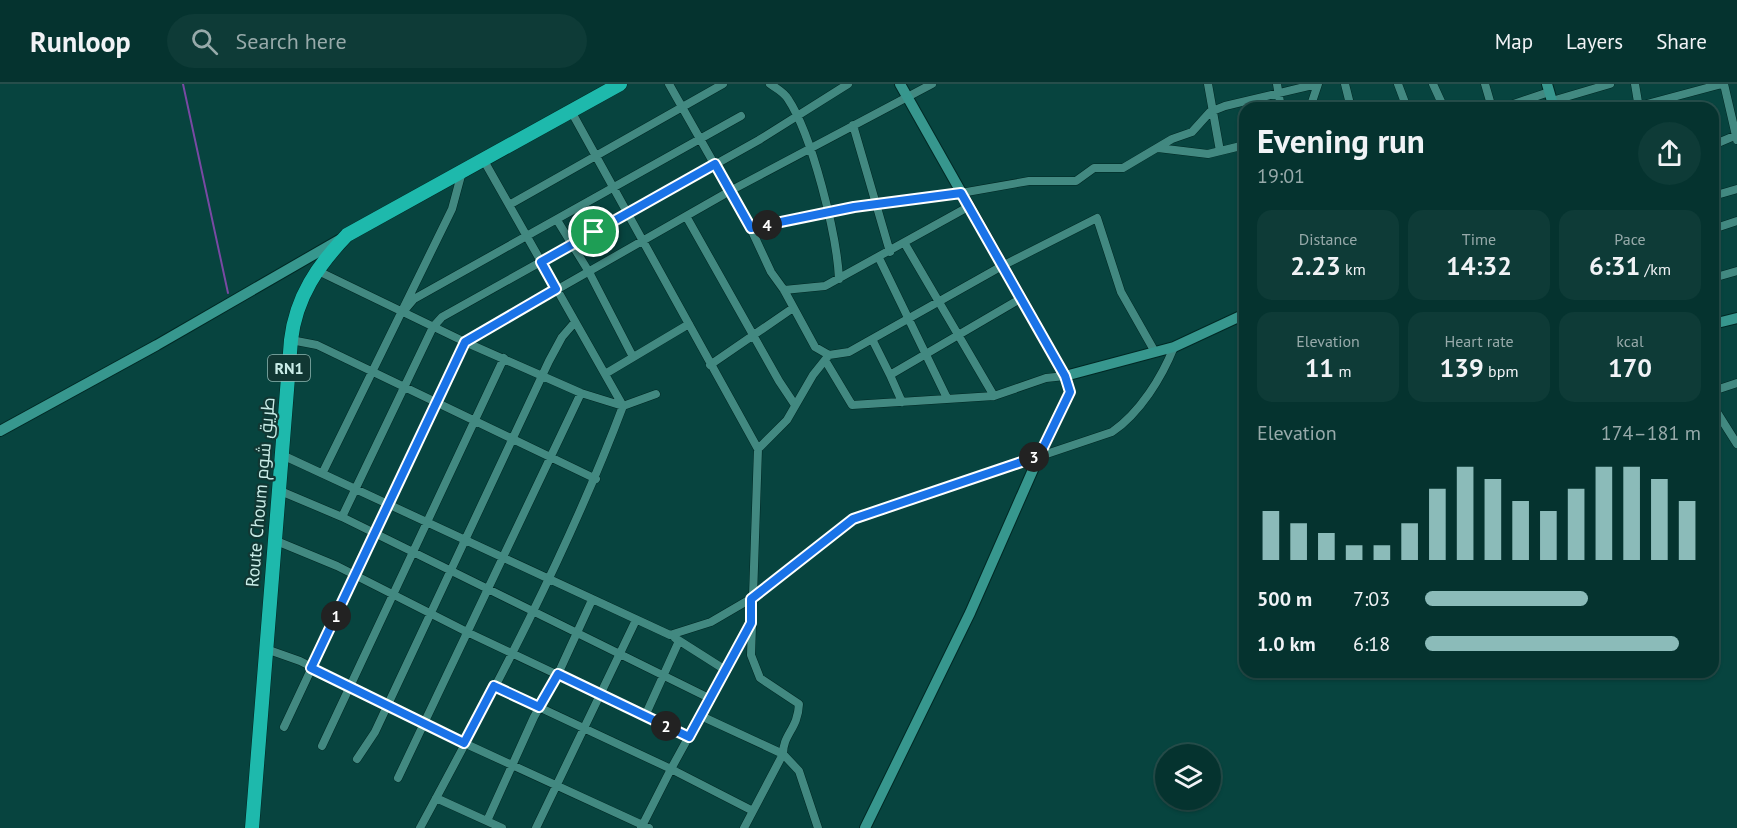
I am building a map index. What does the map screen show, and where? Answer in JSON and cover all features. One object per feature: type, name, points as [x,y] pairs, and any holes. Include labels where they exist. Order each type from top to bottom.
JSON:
[{"type":"highway","name":"Route Choum طريق شوم","points":[[252,828],[280,454],[291,340],[299,304],[316,270],[347,235],[620,84]]},
{"type":"street","points":[[669,84],[751,228],[771,272],[784,290],[815,347],[827,358],[852,405],[994,396],[1046,378],[1065,376],[1174,347],[1239,317]]},
{"type":"street","points":[[509,205],[723,84]]},
{"type":"street","points":[[770,84],[787,97],[811,148],[827,212],[839,279]]},
{"type":"street","points":[[342,517],[433,327],[458,307],[792,120],[796,115],[848,84]]},
{"type":"street","points":[[865,828],[970,612],[1070,392],[1065,376],[900,84]]},
{"type":"street","points":[[284,727],[465,342],[730,191],[906,95],[932,84]]},
{"type":"street","points":[[1208,84],[1215,110],[1220,151]]},
{"type":"street","points":[[1277,84],[1280,102]]},
{"type":"street","points":[[1256,102],[1278,93],[1317,84],[1312,102]]},
{"type":"street","points":[[1345,84],[1350,102]]},
{"type":"street","points":[[1398,84],[1404,102]]},
{"type":"street","points":[[1433,84],[1441,102]]},
{"type":"street","points":[[1485,84],[1490,102]]},
{"type":"street","points":[[1526,102],[1610,84]]},
{"type":"street","points":[[1635,84],[1636,102]]},
{"type":"street","points":[[1655,102],[1723,84],[1737,137],[1719,143]]},
{"type":"street","points":[[751,228],[827,212],[1029,181],[1076,181],[1094,168],[1123,168],[1192,132],[1215,110],[1239,106]]},
{"type":"street","points":[[571,111],[758,449],[751,599],[751,655],[760,678],[799,704],[798,720],[783,744],[783,754],[744,828]]},
{"type":"street","points":[[403,312],[414,299],[741,116]]},
{"type":"street","points":[[853,125],[890,252]]},
{"type":"street","points":[[1158,148],[1208,154],[1239,147]]},
{"type":"street","points":[[420,828],[549,580],[596,479],[623,406],[483,159]]},
{"type":"street","points":[[323,472],[452,209],[462,172]]},
{"type":"street","points":[[1719,194],[1737,189]]},
{"type":"street","points":[[784,290],[825,286],[905,244],[968,207]]},
{"type":"street","points":[[686,216],[752,335],[795,405]]},
{"type":"street","points":[[758,449],[787,420],[827,358],[849,352],[939,300],[1097,218],[1121,292],[1155,352]]},
{"type":"street","points":[[557,220],[589,272],[633,357]]},
{"type":"street","points":[[1719,227],[1737,221]]},
{"type":"street","points":[[0,431],[157,345],[347,235]]},
{"type":"street","points":[[905,244],[994,396]]},
{"type":"street","points":[[879,258],[924,355],[947,398]]},
{"type":"street","points":[[316,270],[465,342],[581,393],[623,406],[656,394]]},
{"type":"street","points":[[1719,276],[1737,271]]},
{"type":"street","points":[[890,375],[1020,299]]},
{"type":"street","points":[[710,365],[793,308]]},
{"type":"street","points":[[1719,322],[1737,318]]},
{"type":"street","points":[[357,759],[375,732],[543,375],[562,337],[575,322]]},
{"type":"street","points":[[605,374],[689,324]]},
{"type":"street","points":[[872,339],[902,402]]},
{"type":"street","points":[[291,340],[317,345],[596,479]]},
{"type":"street","points":[[670,635],[711,622],[751,599],[853,519],[1113,432],[1124,424],[1166,367],[1174,347]]},
{"type":"street","points":[[322,746],[504,358]]},
{"type":"street","points":[[1719,388],[1737,383]]},
{"type":"street","points":[[398,778],[426,724],[581,393]]},
{"type":"street","points":[[1719,416],[1737,444]]},
{"type":"street","points":[[280,454],[670,635],[727,671]]},
{"type":"street","points":[[278,490],[342,517],[711,699]]},
{"type":"street","points":[[274,540],[393,593],[469,633],[689,737]]},
{"type":"street","points":[[487,821],[539,707],[558,674],[592,600]]},
{"type":"street","points":[[536,828],[636,620]]},
{"type":"street","points":[[266,650],[349,685],[464,743],[644,827],[671,769],[727,671],[751,623]]},
{"type":"street","points":[[645,716],[679,641]]},
{"type":"street","points":[[494,686],[671,769],[753,811]]},
{"type":"street","points":[[701,716],[783,754],[799,771],[818,828]]},
{"type":"street","points":[[436,798],[501,828]]},
{"type":"waterway","points":[[183,84],[228,293]]},
{"type":"route","points":[[715,164],[751,228],[854,207],[961,193],[1065,376],[1070,392],[1039,456],[853,519],[751,599],[751,623],[727,671],[689,737],[558,674],[539,707],[494,686],[464,743],[311,668],[465,342],[556,289],[541,262],[594,232],[715,164]]}]
